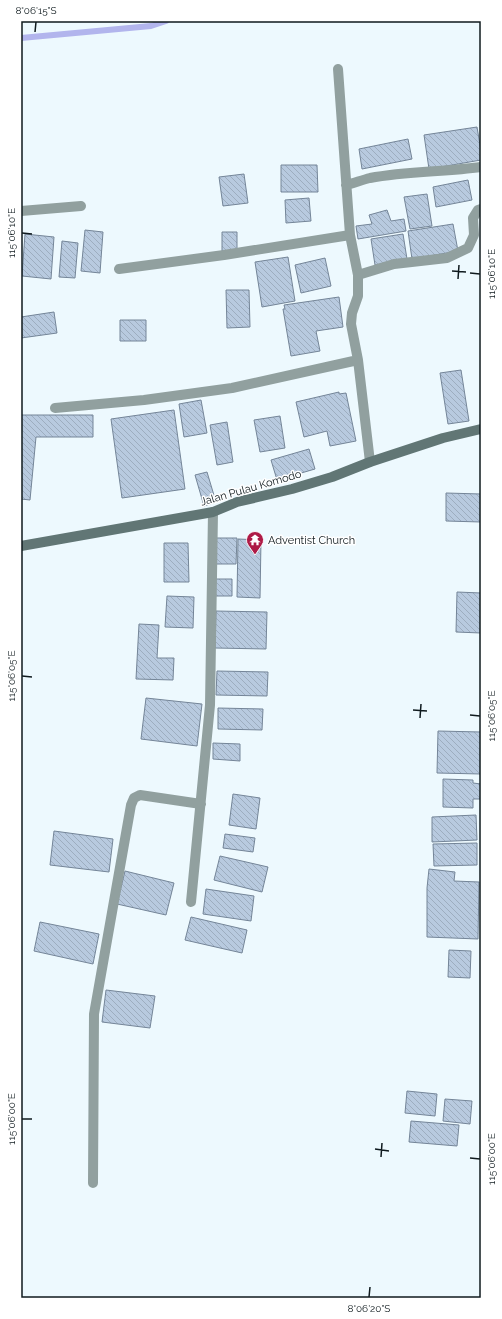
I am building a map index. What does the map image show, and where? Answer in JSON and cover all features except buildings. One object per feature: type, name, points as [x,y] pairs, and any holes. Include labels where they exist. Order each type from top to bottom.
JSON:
[{"type":"street","points":[[338,68],[350,235],[358,275],[358,296],[352,313],[351,324],[358,360],[370,462]]},
{"type":"street","points":[[346,185],[371,178],[481,168]]},
{"type":"street","points":[[21,211],[81,206]]},
{"type":"street","points":[[358,275],[394,264],[447,258],[468,248],[474,235],[473,218],[478,210],[481,209]]},
{"type":"street","points":[[119,269],[224,255],[350,235]]},
{"type":"street","points":[[55,408],[144,400],[232,388],[358,360]]},
{"type":"street","name":"Jalan Pulau Komodo","points":[[21,546],[213,512],[237,502],[292,489],[332,477],[370,462],[443,438],[481,429]]},
{"type":"street","points":[[191,902],[210,706],[213,512]]},
{"type":"street","points":[[93,1183],[94,1014],[131,805],[134,798],[140,795],[201,804]]},
{"type":"waterway","points":[[21,38],[151,26],[166,21]]},
{"type":"place","name":"Adventist Church","points":[[255,555]]}]
